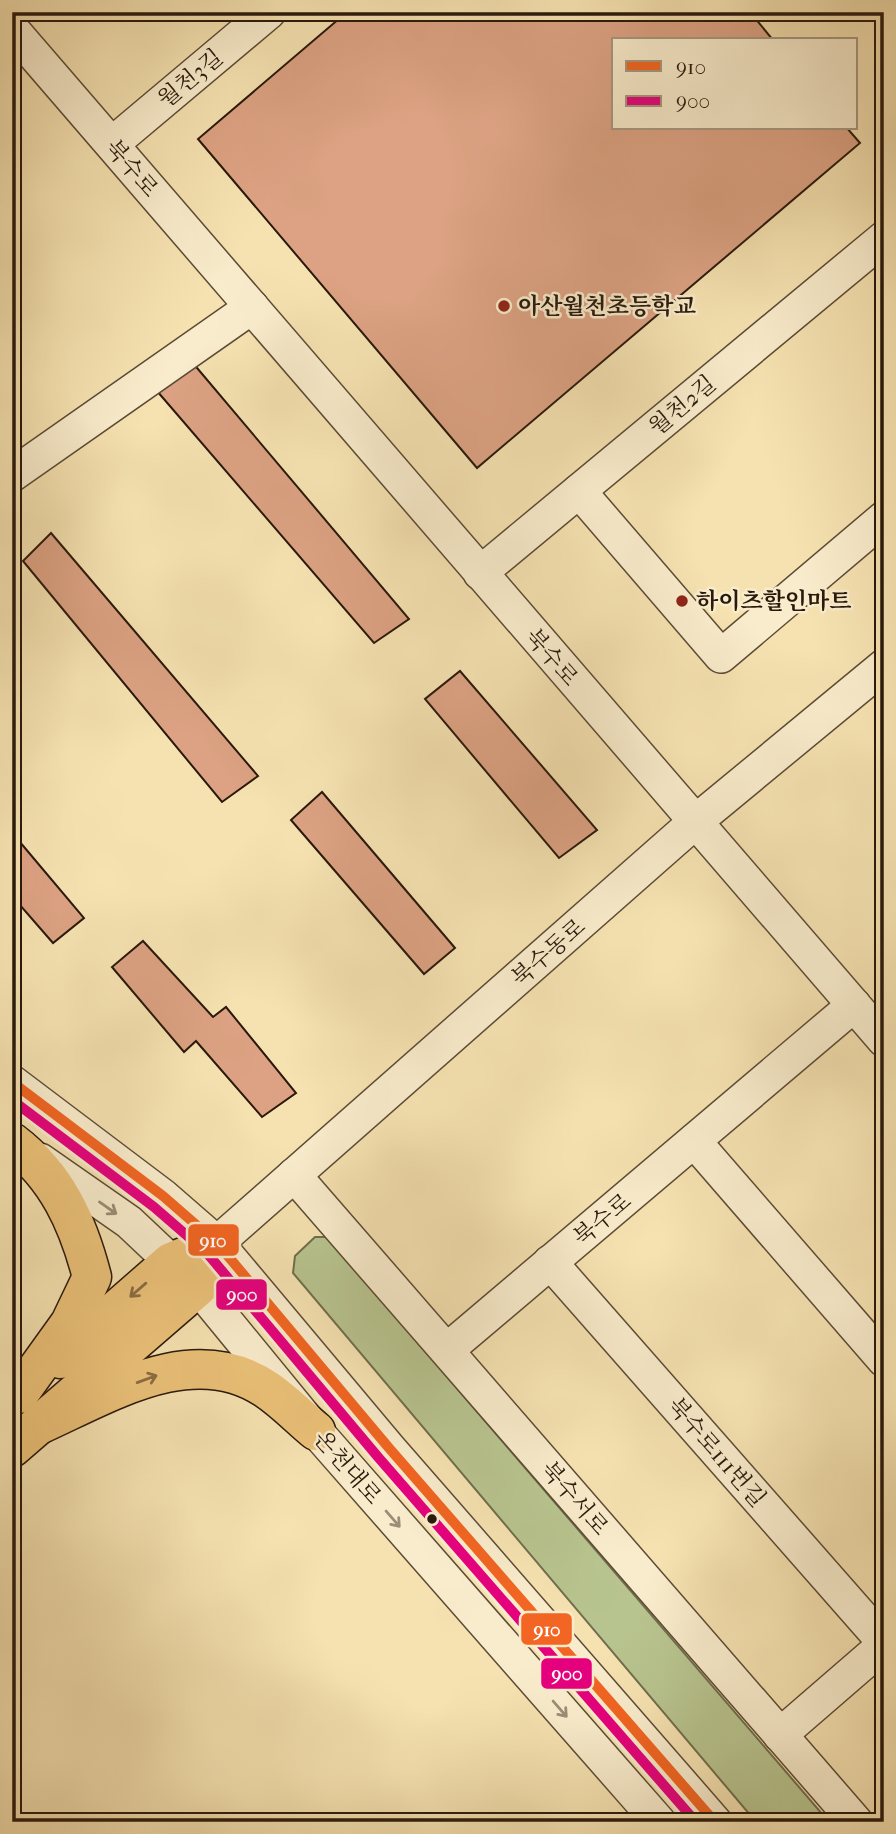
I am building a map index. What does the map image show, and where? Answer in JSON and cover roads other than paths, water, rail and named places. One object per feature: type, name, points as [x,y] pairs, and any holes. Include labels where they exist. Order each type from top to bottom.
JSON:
[{"type":"highway","points":[[12,1141],[37,1160],[60,1197],[81,1233],[92,1277],[21,1417]]},
{"type":"highway","points":[[21,1417],[217,1243]]},
{"type":"highway","points":[[21,1417],[118,1389],[168,1371],[217,1368],[265,1388],[316,1431]]},
{"type":"street","name":"월천3길","points":[[112,144],[269,12]]},
{"type":"street","name":"북수로","points":[[12,29],[884,1040]]},
{"type":"street","name":"월천2길","points":[[480,573],[884,237]]},
{"type":"street","points":[[12,475],[252,307]]},
{"type":"street","points":[[579,491],[721,656],[884,518]]},
{"type":"street","name":"북수동로","points":[[217,1243],[695,822],[884,666]]},
{"type":"street","name":"북수로","points":[[447,1350],[854,1005]]},
{"type":"street","name":"온천대로","points":[[12,1082],[163,1196],[217,1243],[389,1448],[715,1822]]},
{"type":"street","name":"온천대로","points":[[12,1141],[129,1222],[184,1275],[316,1431],[659,1822]]},
{"type":"street","points":[[694,1141],[884,1360]]},
{"type":"street","name":"북수서로","points":[[294,1175],[856,1822]]},
{"type":"street","name":"북수로111번길","points":[[550,1262],[884,1643],[780,1735]]},
{"type":"place","name":"아산월천초등학교","points":[[504,306]]},
{"type":"place","name":"하이츠할인마트","points":[[682,601]]}]
